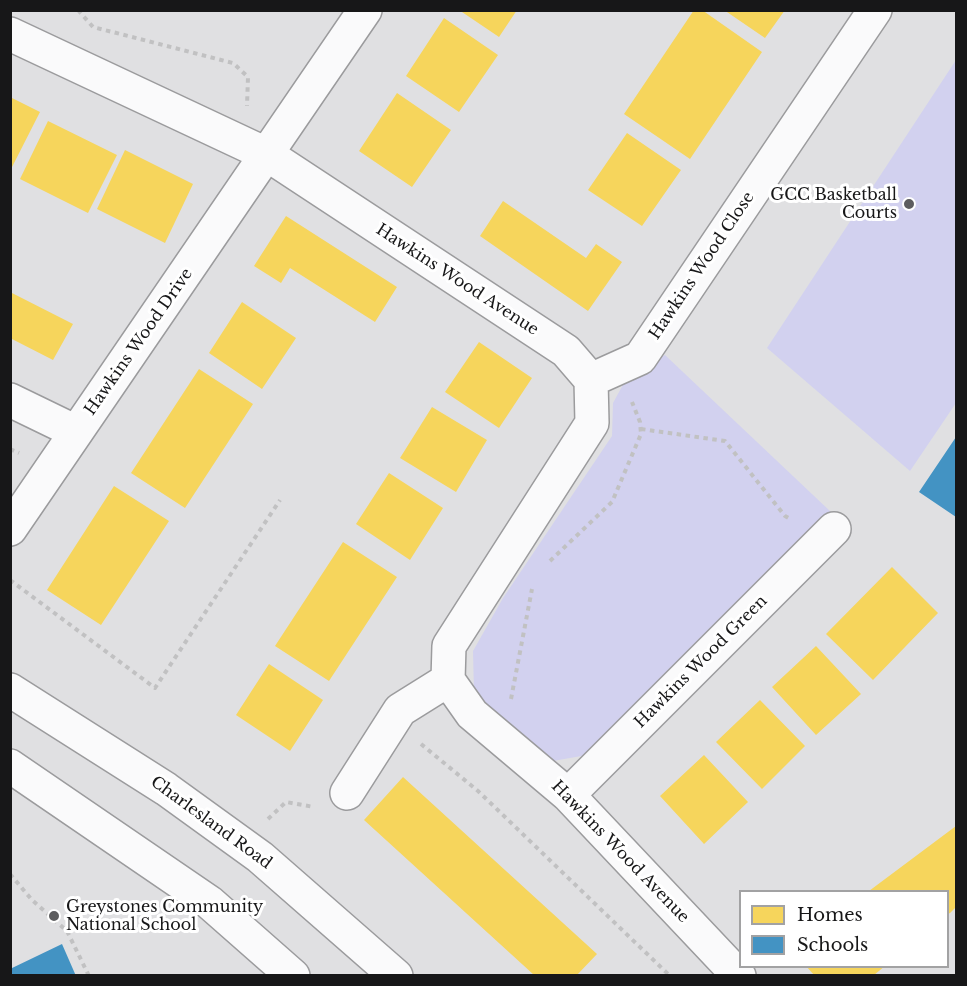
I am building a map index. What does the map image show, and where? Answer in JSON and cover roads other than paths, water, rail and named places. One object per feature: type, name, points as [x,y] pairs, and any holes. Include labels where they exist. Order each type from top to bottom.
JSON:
[{"type":"street","points":[[254,149],[365,10]]},
{"type":"street","name":"Hawkins Wood Close","points":[[591,380],[640,358],[874,10]]},
{"type":"street","name":"Hawkins Wood Avenue","points":[[10,34],[254,149],[566,351],[591,380]]},
{"type":"street","name":"Hawkins Wood Drive","points":[[10,529],[76,432],[254,149]]},
{"type":"street","points":[[347,793],[400,710],[439,686],[449,646],[592,423],[591,380]]},
{"type":"street","points":[[10,400],[76,432]]},
{"type":"street","name":"Hawkins Wood Green","points":[[568,795],[828,534]]},
{"type":"street","name":"Hawkins Wood Avenue","points":[[439,686],[568,795],[739,975]]},
{"type":"street","name":"Charlesland Road","points":[[10,690],[166,789],[251,850],[396,975]]},
{"type":"street","points":[[10,766],[209,902],[293,975]]},
{"type":"place","name":"GCC Basketball Courts","points":[[909,204]]},
{"type":"place","name":"Greystones Community National School","points":[[54,916]]}]
